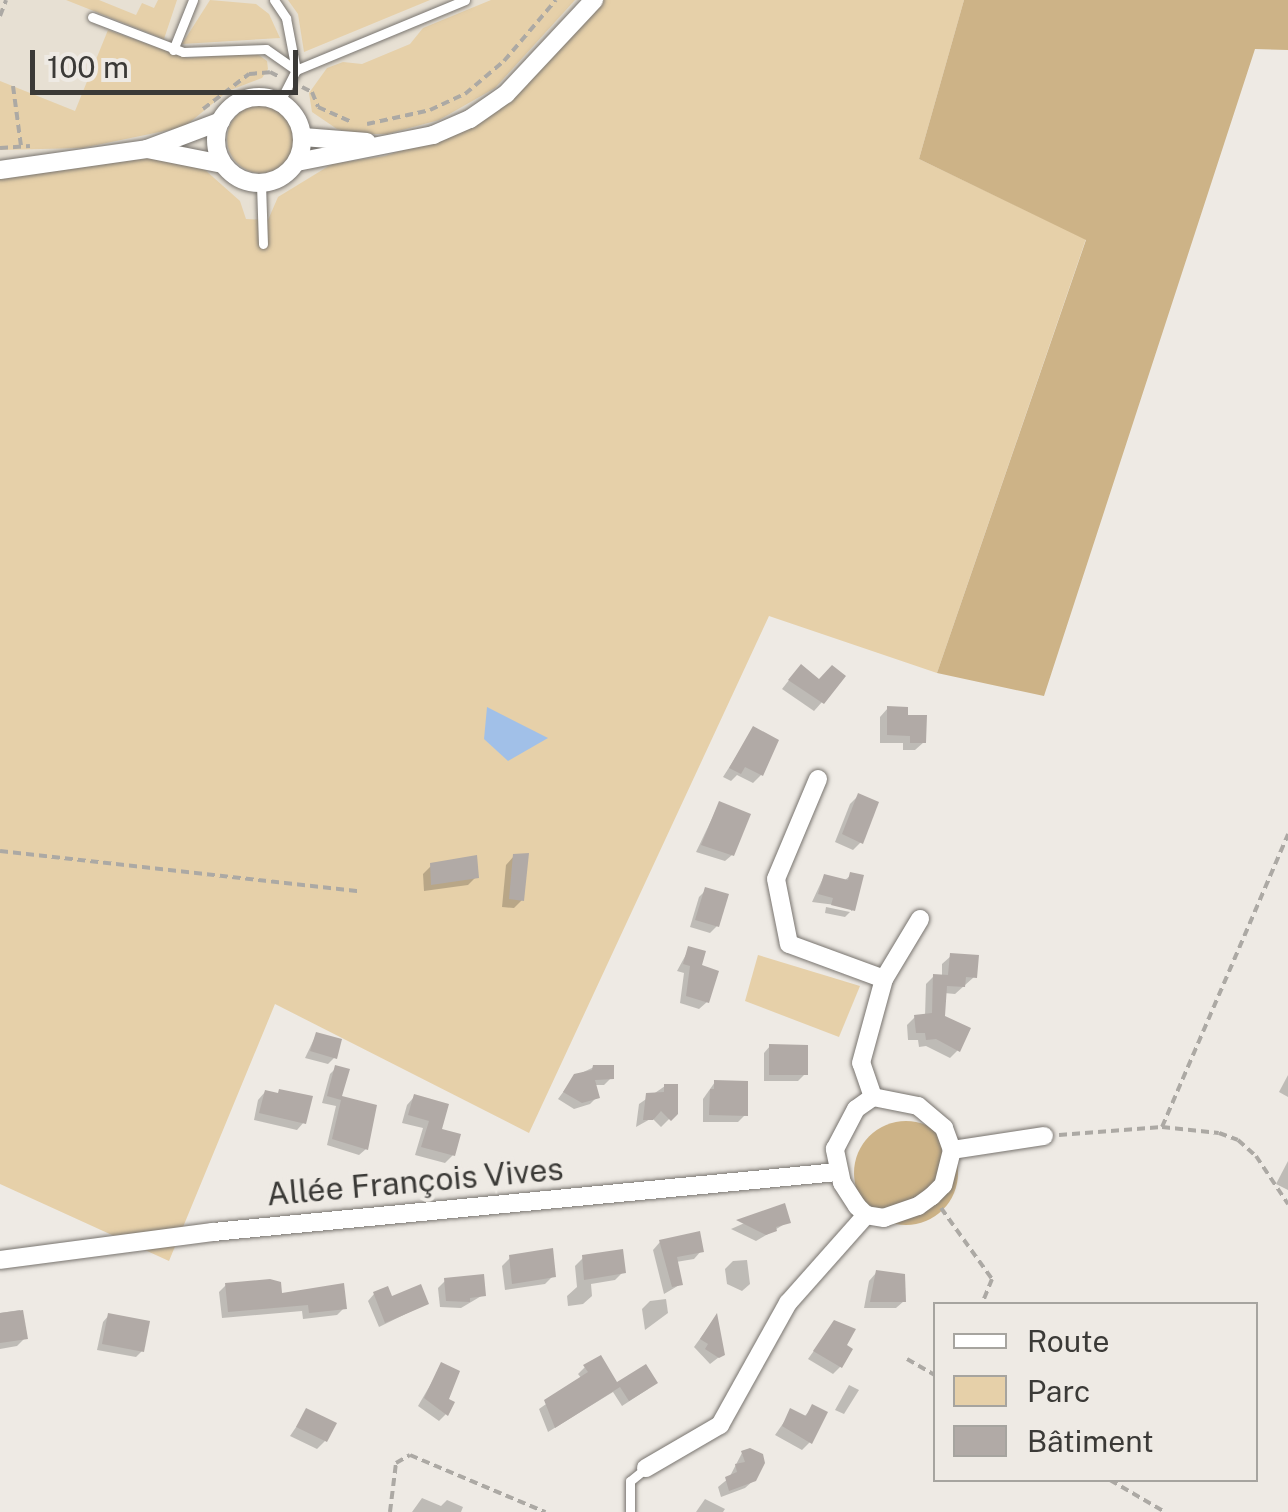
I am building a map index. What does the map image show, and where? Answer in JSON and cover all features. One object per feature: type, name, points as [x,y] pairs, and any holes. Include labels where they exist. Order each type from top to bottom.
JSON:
[{"type":"street","points":[[297,162],[392,144],[470,119],[506,94],[594,0]]},
{"type":"street","points":[[146,149],[223,164],[246,182],[260,184],[288,173],[297,162],[303,136],[296,117],[280,102],[253,97],[228,110],[220,121],[217,150],[223,164]]},
{"type":"street","points":[[0,170],[146,149],[220,121]]},
{"type":"street","points":[[303,136],[392,144]]},
{"type":"street","points":[[818,779],[776,879],[789,944],[884,980]]},
{"type":"street","points":[[873,1097],[861,1063],[884,980],[920,919]]},
{"type":"street","points":[[646,1468],[720,1426],[788,1303],[866,1215],[902,1214],[932,1196],[950,1168],[952,1150],[944,1128],[918,1106],[873,1097],[856,1109],[842,1130],[835,1149],[838,1172],[866,1215]]},
{"type":"street","points":[[952,1150],[1044,1136]]},
{"type":"street","name":"Allée François Vives","points":[[0,1260],[213,1232],[838,1172]]},
{"type":"lane","points":[[173,50],[193,0]]},
{"type":"lane","points":[[274,0],[286,18],[296,70],[280,102]]},
{"type":"lane","points":[[296,70],[465,0]]},
{"type":"lane","points":[[92,17],[173,50],[266,49],[296,70]]},
{"type":"lane","points":[[260,184],[263,244]]},
{"type":"lane","points":[[630,1512],[630,1481],[646,1468]]},
{"type":"path","points":[[0,16],[6,0]]},
{"type":"path","points":[[13,86],[21,147]]},
{"type":"path","points":[[1162,1127],[1288,834]]},
{"type":"path","points":[[0,852],[359,890]]},
{"type":"path","points":[[1044,1136],[1162,1127],[1219,1132],[1238,1140],[1256,1156],[1288,1204]]},
{"type":"path","points":[[932,1196],[992,1279],[983,1302]]},
{"type":"path","points":[[907,1360],[933,1374]]},
{"type":"path","points":[[390,1512],[396,1464],[410,1455],[545,1512]]},
{"type":"path","points":[[1113,1482],[1165,1512]]},
{"type":"shaded area","points":[[0,0],[631,0],[517,123],[258,232],[0,190]]},
{"type":"shaded area","points":[[964,0],[1288,0],[1288,50],[1255,49],[1044,696],[937,673],[1086,240],[919,159]]},
{"type":"shaded area","points":[[906,1121],[926,1125],[943,1136],[954,1153],[958,1173],[954,1193],[943,1210],[926,1221],[906,1225],[886,1221],[869,1210],[858,1193],[854,1173],[858,1153],[869,1136],[886,1125]]},
{"type":"green space","points":[[66,0],[99,0],[136,15],[142,3],[154,8],[158,0],[177,0],[164,39]]},
{"type":"green space","points":[[210,0],[256,4],[269,14],[280,38],[182,44]]},
{"type":"green space","points":[[288,0],[430,0],[304,52],[298,14]]},
{"type":"green space","points":[[491,0],[575,0],[495,88],[439,120],[387,134],[359,134],[337,129],[312,112],[309,93],[327,68],[343,62],[362,64],[410,44],[423,28]]},
{"type":"green space","points":[[602,0],[964,0],[919,159],[1086,239],[937,673],[769,616],[529,1133],[275,1004],[169,1261],[0,1184],[0,178],[150,158],[204,169],[240,201],[246,219],[268,220],[278,197],[332,164],[385,156],[458,132]]},
{"type":"green space","points":[[108,30],[187,58],[256,53],[267,61],[268,69],[262,78],[228,91],[184,127],[82,148],[0,150],[0,81],[75,111]]},
{"type":"green space","points":[[261,105],[285,115],[295,139],[285,163],[261,173],[237,163],[227,139],[237,115]]},
{"type":"green space","points":[[758,955],[860,986],[839,1037],[745,1001]]},
{"type":"water","points":[[487,707],[548,738],[508,761],[484,739]]},
{"type":"building","points":[[801,664],[819,679],[832,665],[846,676],[824,704],[788,680]]},
{"type":"building","points":[[887,706],[908,707],[908,715],[927,715],[926,743],[910,743],[910,736],[887,735]]},
{"type":"building","points":[[753,726],[779,740],[763,776],[745,767],[741,774],[729,768]]},
{"type":"building","points":[[858,793],[879,802],[863,844],[842,834]]},
{"type":"building","points":[[719,801],[751,814],[734,856],[701,845]]},
{"type":"building","points":[[529,853],[524,901],[509,899],[513,854]]},
{"type":"building","points":[[477,855],[479,878],[431,885],[430,863]]},
{"type":"building","points":[[850,872],[864,875],[855,911],[831,905],[833,898],[818,894],[824,874],[848,880]]},
{"type":"building","points":[[705,887],[729,894],[719,927],[695,920]]},
{"type":"building","points":[[688,946],[706,951],[702,965],[719,971],[709,1003],[686,996],[690,966],[683,964]]},
{"type":"building","points":[[950,953],[979,955],[977,978],[966,977],[965,987],[947,986],[945,1016],[971,1028],[960,1052],[936,1039],[926,1040],[925,1033],[916,1033],[914,1015],[932,1013],[933,974],[948,975]]},
{"type":"building","points":[[316,1032],[342,1039],[337,1059],[310,1051]]},
{"type":"building","points":[[769,1044],[808,1045],[808,1075],[769,1075]]},
{"type":"building","points":[[335,1065],[350,1069],[342,1096],[377,1105],[368,1150],[332,1139],[341,1100],[327,1096]]},
{"type":"building","points":[[593,1065],[614,1065],[614,1079],[595,1080],[600,1098],[582,1103],[563,1092],[574,1074],[592,1070]]},
{"type":"building","points":[[714,1080],[748,1081],[748,1116],[709,1115]]},
{"type":"building","points":[[664,1084],[678,1084],[678,1114],[671,1121],[661,1111],[653,1120],[643,1120],[646,1093],[664,1092]]},
{"type":"building","points":[[279,1089],[313,1096],[306,1124],[259,1113],[265,1090],[278,1093]]},
{"type":"building","points":[[414,1094],[449,1104],[442,1129],[461,1134],[455,1156],[421,1147],[429,1121],[408,1115]]},
{"type":"building","points":[[785,1203],[791,1223],[766,1235],[736,1220]]},
{"type":"building","points":[[700,1231],[704,1252],[677,1257],[683,1285],[672,1287],[659,1240]]},
{"type":"building","points":[[553,1248],[556,1277],[512,1284],[509,1255]]},
{"type":"building","points":[[623,1249],[626,1273],[584,1280],[582,1255]]},
{"type":"building","points":[[876,1270],[905,1274],[906,1302],[870,1302]]},
{"type":"building","points":[[484,1274],[486,1296],[470,1298],[470,1302],[446,1301],[444,1278]]},
{"type":"building","points":[[270,1279],[281,1282],[282,1293],[344,1283],[347,1309],[309,1313],[308,1305],[228,1312],[225,1283]]},
{"type":"building","points":[[421,1284],[429,1304],[385,1323],[373,1292],[388,1286],[392,1296]]},
{"type":"building","points":[[23,1310],[28,1339],[0,1343],[0,1313]]},
{"type":"building","points":[[108,1313],[150,1321],[144,1352],[102,1344]]},
{"type":"building","points":[[717,1313],[725,1355],[719,1358],[705,1349],[708,1344],[700,1339]]},
{"type":"building","points":[[834,1320],[856,1329],[847,1345],[853,1349],[842,1368],[813,1351]]},
{"type":"building","points":[[601,1355],[617,1382],[646,1364],[658,1383],[629,1401],[620,1387],[555,1428],[544,1400],[588,1372],[583,1365]]},
{"type":"building","points":[[441,1362],[460,1371],[449,1399],[455,1402],[448,1416],[424,1398]]},
{"type":"building","points":[[812,1404],[828,1412],[812,1444],[782,1426],[790,1408],[806,1416]]},
{"type":"building","points":[[306,1408],[337,1423],[327,1442],[296,1427]]},
{"type":"building","points":[[750,1448],[763,1454],[765,1463],[756,1481],[729,1491],[725,1477],[737,1472],[735,1464],[745,1462],[741,1451]]}]
